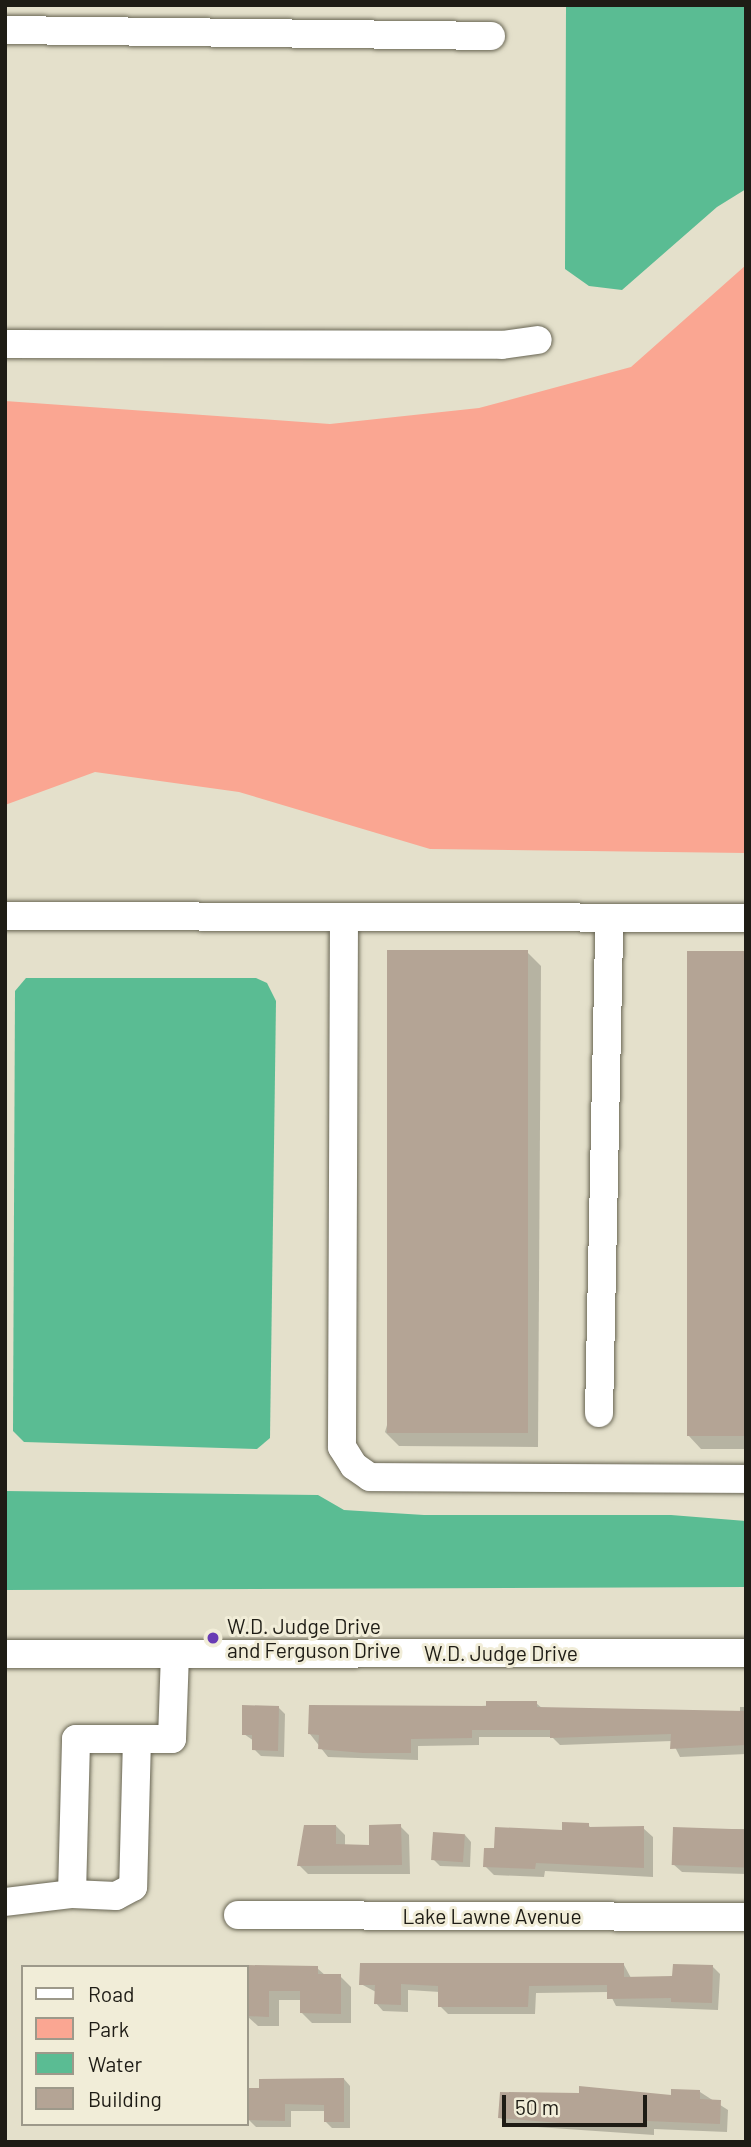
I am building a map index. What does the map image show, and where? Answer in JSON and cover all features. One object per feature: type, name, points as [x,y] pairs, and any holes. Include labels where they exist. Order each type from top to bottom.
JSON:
[{"type":"street","points":[[5,30],[491,36]]},
{"type":"street","points":[[5,344],[502,345],[538,340]]},
{"type":"street","points":[[5,916],[746,918]]},
{"type":"street","points":[[344,916],[342,1447],[354,1466],[370,1477],[746,1479]]},
{"type":"street","points":[[599,1413],[609,918]]},
{"type":"street","name":"W.D. Judge Drive","points":[[5,1654],[746,1653]]},
{"type":"street","points":[[72,1894],[76,1739],[172,1739],[175,1654]]},
{"type":"street","points":[[5,1902],[72,1894],[116,1896],[133,1887],[137,1740]]},
{"type":"street","name":"Lake Lawne Avenue","points":[[239,1915],[746,1917]]},
{"type":"green space","points":[[746,265],[746,853],[430,849],[239,792],[95,772],[5,805],[5,401],[330,424],[479,408],[631,367]]},
{"type":"water","points":[[566,5],[746,5],[746,189],[717,207],[622,290],[589,286],[565,269]]},
{"type":"water","points":[[26,978],[256,978],[267,983],[276,1001],[270,1438],[257,1449],[24,1442],[13,1431],[15,991]]},
{"type":"water","points":[[5,1491],[318,1495],[344,1510],[424,1515],[671,1515],[746,1521],[746,1587],[5,1590]]},
{"type":"building","points":[[387,950],[528,950],[528,1433],[387,1433]]},
{"type":"building","points":[[687,951],[746,951],[746,1436],[687,1436]]},
{"type":"building","points":[[486,1701],[537,1701],[537,1707],[746,1711],[746,1745],[670,1749],[671,1734],[550,1738],[550,1730],[472,1730],[472,1738],[411,1739],[411,1753],[363,1753],[318,1749],[319,1735],[308,1734],[309,1705],[486,1706]]},
{"type":"building","points":[[242,1705],[279,1706],[278,1751],[252,1750],[252,1735],[242,1735]]},
{"type":"building","points":[[562,1822],[589,1823],[589,1827],[644,1826],[644,1868],[536,1863],[535,1869],[483,1867],[484,1848],[494,1848],[495,1827],[562,1830]]},
{"type":"building","points":[[401,1824],[402,1865],[297,1866],[304,1825],[336,1825],[336,1844],[369,1845],[369,1825]]},
{"type":"building","points":[[673,1827],[746,1830],[745,1868],[672,1865]]},
{"type":"building","points":[[433,1832],[465,1834],[463,1862],[431,1860]]},
{"type":"building","points":[[360,1963],[624,1963],[624,1977],[672,1976],[673,1964],[713,1965],[712,2003],[671,2002],[671,1998],[607,1999],[607,1985],[529,1986],[528,2007],[438,2007],[438,1986],[401,1984],[401,2005],[374,2004],[375,1985],[359,1985]]},
{"type":"building","points":[[248,1965],[318,1966],[318,1974],[341,1974],[341,2014],[300,2013],[300,1991],[269,1991],[269,2017],[248,2016]]},
{"type":"building","points":[[344,2078],[344,2122],[324,2122],[324,2105],[285,2104],[285,2121],[248,2120],[248,2088],[259,2088],[259,2079]]},
{"type":"building","points":[[579,2086],[671,2095],[671,2089],[700,2090],[700,2099],[721,2100],[720,2124],[647,2121],[646,2128],[609,2127],[498,2118],[500,2092],[579,2093]]},
{"type":"place","name":"W.D. Judge Drive and Ferguson Drive","points":[[213,1638]]}]
